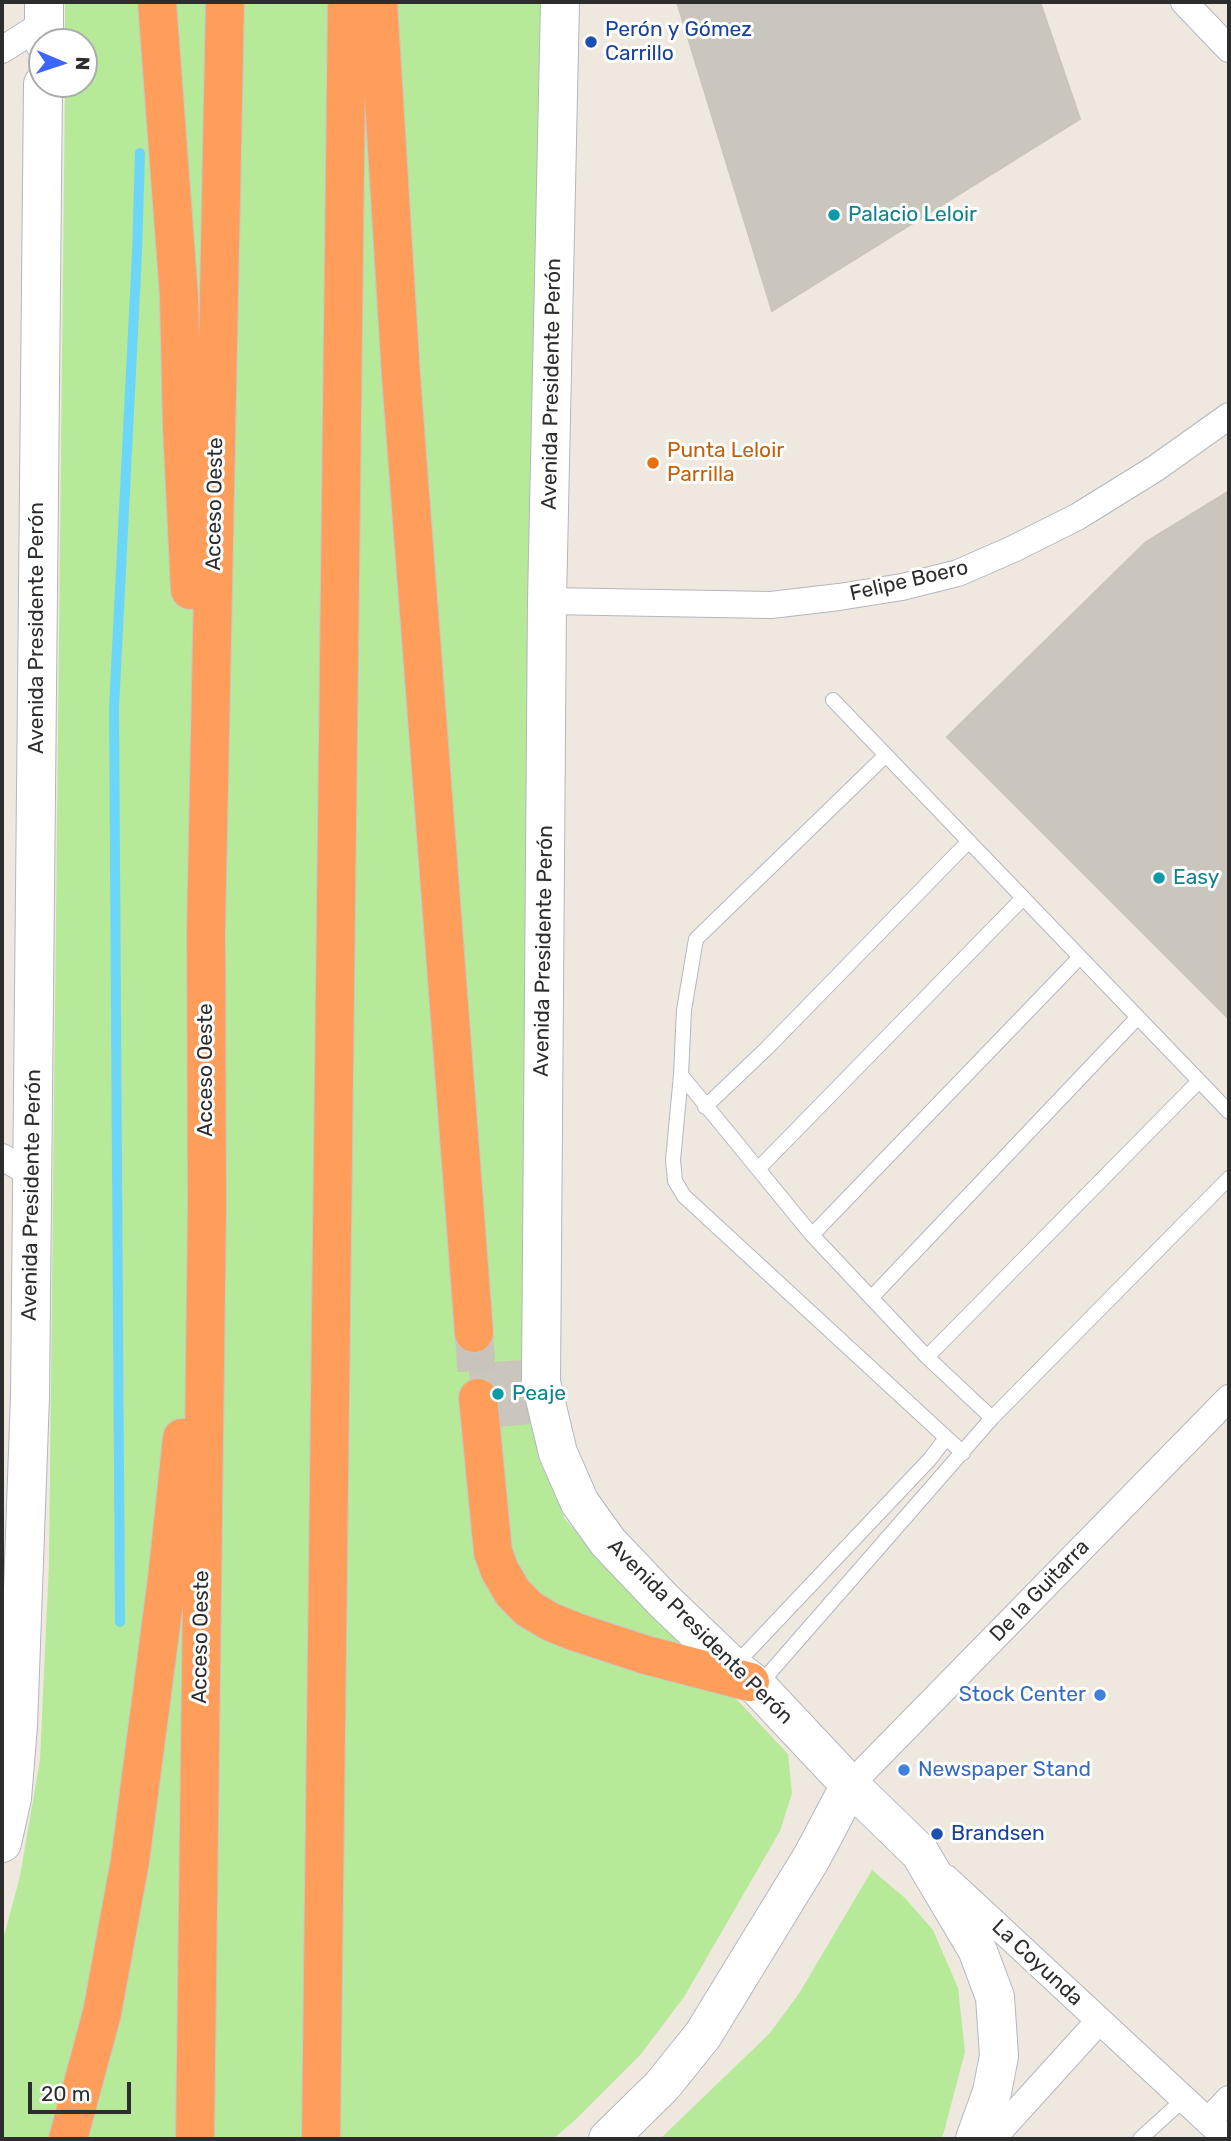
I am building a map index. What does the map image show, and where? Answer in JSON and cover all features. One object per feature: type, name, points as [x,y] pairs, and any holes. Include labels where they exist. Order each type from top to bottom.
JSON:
[{"type":"highway","points":[[157,2],[179,296],[182,427],[206,930]]},
{"type":"highway","name":"Acceso Oeste","points":[[195,2139],[206,1206],[206,930],[225,2]]},
{"type":"highway","points":[[321,2139],[347,2]]},
{"type":"highway","points":[[378,2],[402,390],[474,1334]]},
{"type":"highway","points":[[68,2139],[102,2013],[130,1861],[166,1579],[206,1206]]},
{"type":"highway","points":[[478,1398],[493,1552],[513,1593],[529,1609],[576,1632],[646,1655],[747,1678]]},
{"type":"street","name":"Avenida Presidente Perón","points":[[559,2],[547,601],[541,1382],[558,1453],[580,1503],[608,1542],[663,1600],[747,1678],[850,1785]]},
{"type":"street","points":[[1184,2],[1229,48]]},
{"type":"street","points":[[2,50],[44,22]]},
{"type":"street","name":"Avenida Presidente Perón","points":[[2,1843],[12,1798],[19,1726],[14,1522],[17,1166],[43,98]]},
{"type":"street","name":"Felipe Boero","points":[[547,601],[771,605],[877,591],[958,573],[1013,550],[1077,517],[1156,468],[1229,416]]},
{"type":"street","name":"De la Guitarra","points":[[850,1785],[1229,1398]]},
{"type":"street","points":[[608,2139],[662,2087],[703,2035],[812,1857],[850,1785]]},
{"type":"street","name":"La Coyunda","points":[[850,1785],[1227,2139]]},
{"type":"street","points":[[920,1853],[977,1949],[995,1997],[999,2056],[992,2092],[975,2139]]},
{"type":"street","points":[[992,2139],[1099,2021]]},
{"type":"street","points":[[1208,2121],[1229,2099]]},
{"type":"lane","points":[[833,700],[1229,1112]]},
{"type":"lane","points":[[886,755],[696,939],[684,1010],[673,1160],[675,1181],[684,1196],[962,1453]]},
{"type":"lane","points":[[705,1107],[767,1048],[969,841]]},
{"type":"lane","points":[[759,1168],[1023,898]]},
{"type":"lane","points":[[812,1235],[1080,957]]},
{"type":"lane","points":[[871,1298],[1139,1017]]},
{"type":"lane","points":[[681,1075],[812,1235],[927,1357],[992,1418]]},
{"type":"lane","points":[[927,1357],[1199,1081]]},
{"type":"lane","points":[[747,1678],[962,1453],[992,1418],[1229,1178]]},
{"type":"lane","points":[[747,1678],[946,1438]]},
{"type":"lane","points":[[1140,2139],[1184,2099]]},
{"type":"green space","points":[[65,2],[543,2],[534,1412],[564,1518],[645,1609],[788,1754],[792,1793],[780,1831],[684,1997],[641,2054],[553,2139],[2,2139],[2,1944],[20,1876],[40,1760],[49,1564],[65,98],[98,98],[98,28],[65,28]]},
{"type":"green space","points":[[872,1870],[905,1898],[933,1930],[958,1988],[965,2052],[942,2139],[660,2139],[770,2033],[800,1992]]},
{"type":"building","name":"Palacio Leloir","points":[[677,2],[1040,2],[1080,119],[772,311]]},
{"type":"building","name":"Easy","points":[[1229,491],[1229,1019],[947,737],[1146,542]]},
{"type":"building","name":"Peaje","points":[[521,1361],[529,1423],[472,1429],[470,1365]]},
{"type":"waterway","points":[[120,1622],[114,708],[140,153]]},
{"type":"tunnel","points":[[474,1333],[478,1398]]},
{"type":"place","name":"Perón y Gómez Carrillo","points":[[591,42]]},
{"type":"place","name":"Palacio Leloir","points":[[834,215]]},
{"type":"place","name":"Punta Leloir Parrilla","points":[[653,463]]},
{"type":"place","name":"Easy","points":[[1159,878]]},
{"type":"place","name":"Peaje","points":[[498,1394]]},
{"type":"place","name":"Stock Center","points":[[1100,1695]]},
{"type":"place","name":"Newspaper Stand","points":[[904,1770]]},
{"type":"place","name":"Brandsen","points":[[937,1834]]}]
